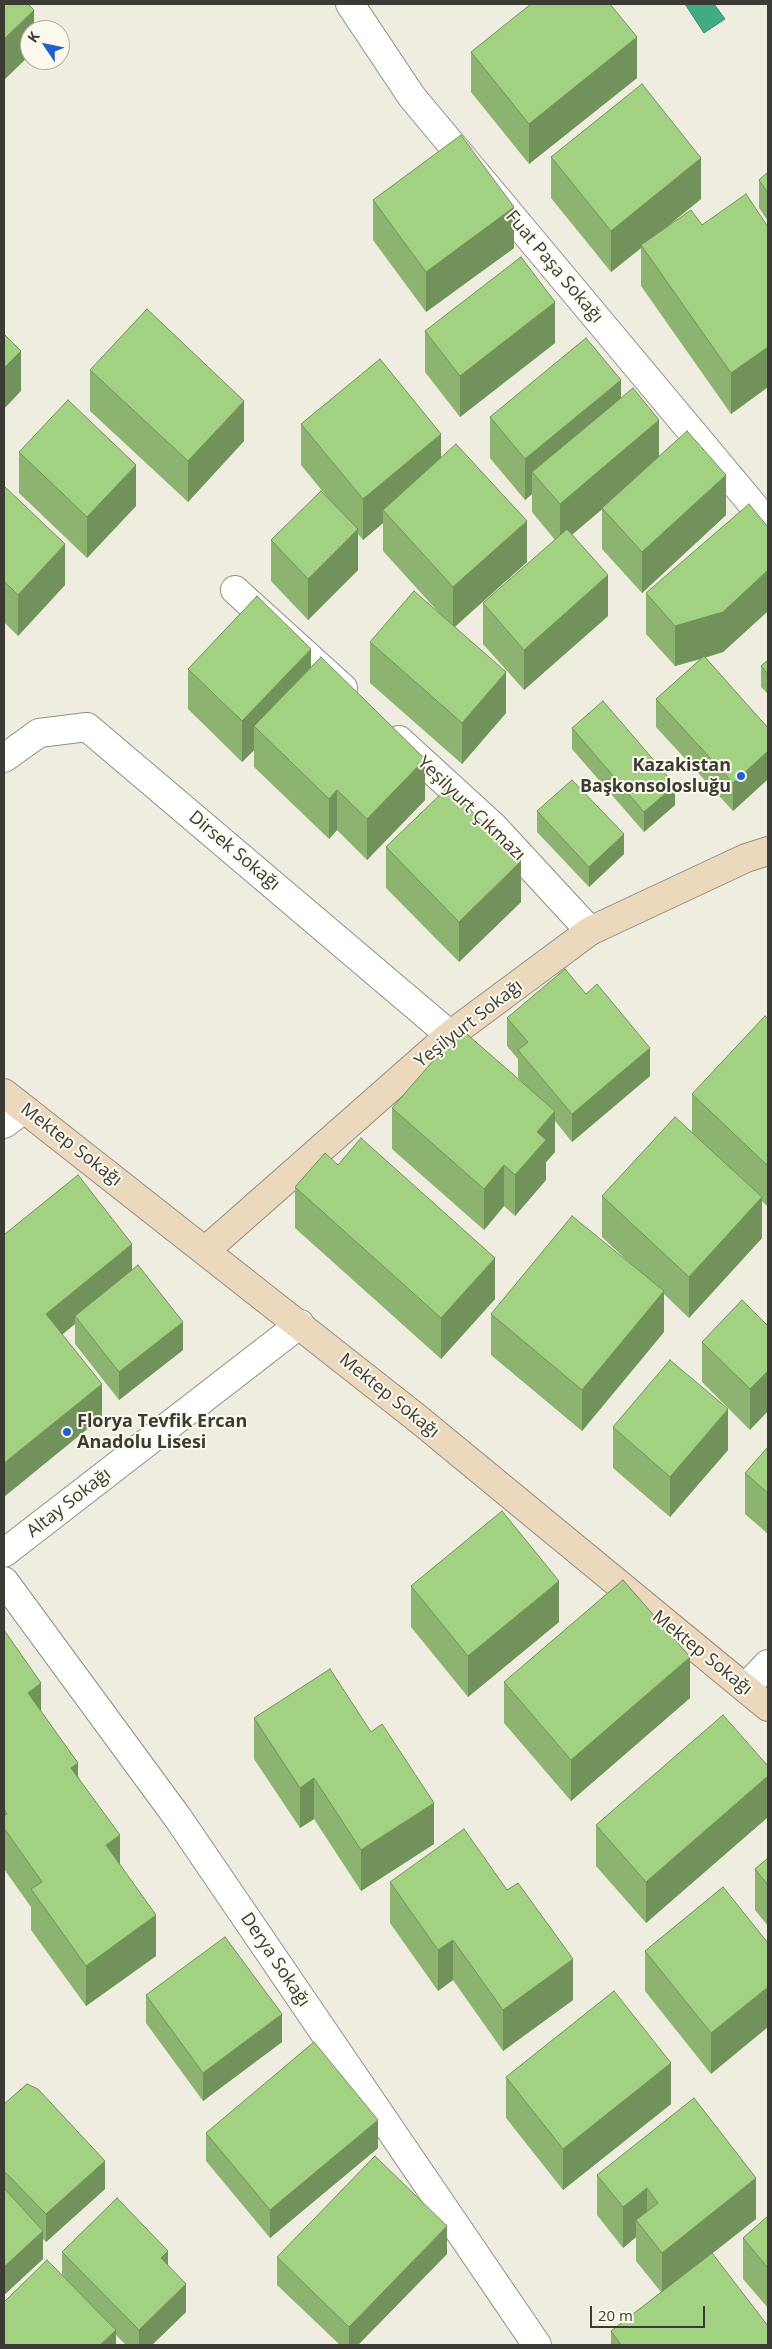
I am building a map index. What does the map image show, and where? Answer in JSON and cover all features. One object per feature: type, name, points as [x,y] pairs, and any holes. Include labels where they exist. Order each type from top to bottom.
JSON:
[{"type":"main road","name":"Yeşilyurt Sokağı","points":[[206,1250],[450,1035],[590,931],[746,858],[768,851]]},
{"type":"main road","name":"Mektep Sokağı","points":[[11,1108],[206,1250],[300,1324],[768,1707]]},
{"type":"street","name":"Fuat Paşa Sokağı","points":[[350,4],[412,97],[768,523]]},
{"type":"street","points":[[236,590],[360,704]]},
{"type":"street","name":"Yeşilyurt Çıkmazı","points":[[382,725],[493,826],[590,931]]},
{"type":"street","name":"Dirsek Sokağı","points":[[4,758],[39,732],[87,727],[450,1035]]},
{"type":"street","name":"Altay Sokağı","points":[[4,1553],[300,1324]]},
{"type":"street","name":"Derya Sokağı","points":[[4,1581],[178,1818],[537,2345]]},
{"type":"street","points":[[745,1688],[768,1664]]},
{"type":"shaded area","points":[[685,4],[714,4],[725,19],[704,33]]},
{"type":"building","points":[[4,4],[28,4],[34,10],[24,20],[20,20],[20,24],[4,39]]},
{"type":"building","points":[[531,4],[610,4],[637,37],[529,124],[471,52]]},
{"type":"building","points":[[642,84],[701,158],[611,231],[551,157]]},
{"type":"building","points":[[461,135],[514,207],[426,272],[373,200]]},
{"type":"building","points":[[768,172],[768,193],[759,180]]},
{"type":"building","points":[[746,194],[768,227],[768,347],[731,373],[641,245],[691,210],[702,225]]},
{"type":"building","points":[[521,257],[555,302],[460,376],[425,331]]},
{"type":"building","points":[[147,309],[244,401],[188,461],[90,370]]},
{"type":"building","points":[[4,334],[21,351],[4,368]]},
{"type":"building","points":[[586,338],[621,380],[525,459],[490,417]]},
{"type":"building","points":[[380,359],[441,434],[363,499],[301,424]]},
{"type":"building","points":[[633,388],[659,420],[560,504],[532,472]]},
{"type":"building","points":[[68,400],[136,465],[87,517],[19,452]]},
{"type":"building","points":[[687,431],[726,475],[642,552],[602,508]]},
{"type":"building","points":[[456,444],[527,521],[453,587],[383,510]]},
{"type":"building","points":[[4,486],[65,544],[18,595],[4,581]]},
{"type":"building","points":[[321,491],[358,529],[308,579],[271,540]]},
{"type":"building","points":[[749,504],[768,527],[768,570],[723,612],[675,626],[646,593]]},
{"type":"building","points":[[567,529],[608,575],[524,650],[483,603]]},
{"type":"building","points":[[414,591],[506,672],[462,723],[370,642]]},
{"type":"building","points":[[257,596],[311,649],[242,721],[188,669]]},
{"type":"building","points":[[704,656],[768,728],[768,751],[733,783],[656,699]]},
{"type":"building","points":[[321,657],[425,759],[367,819],[337,790],[329,799],[254,726]]},
{"type":"building","points":[[768,660],[768,674],[761,666]]},
{"type":"building","points":[[603,701],[675,785],[644,812],[572,728]]},
{"type":"building","points":[[572,780],[624,834],[589,867],[537,811]]},
{"type":"building","points":[[448,787],[521,861],[459,922],[386,847]]},
{"type":"building","points":[[565,969],[586,994],[597,984],[650,1048],[572,1114],[518,1050],[528,1042],[507,1018]]},
{"type":"building","points":[[765,1016],[768,1019],[768,1166],[692,1094]]},
{"type":"building","points":[[461,1029],[555,1111],[537,1132],[546,1140],[515,1175],[504,1165],[484,1189],[392,1108]]},
{"type":"building","points":[[675,1117],[762,1197],[689,1277],[602,1196]]},
{"type":"building","points":[[361,1138],[495,1258],[441,1318],[295,1187],[325,1153],[338,1165]]},
{"type":"building","points":[[78,1175],[132,1244],[46,1314],[102,1384],[4,1463],[4,1232],[5,1234]]},
{"type":"building","points":[[572,1216],[664,1291],[582,1390],[491,1314]]},
{"type":"building","points":[[138,1265],[183,1322],[119,1372],[75,1316]]},
{"type":"building","points":[[742,1300],[768,1326],[768,1371],[750,1389],[702,1342]]},
{"type":"building","points":[[670,1360],[728,1409],[670,1477],[613,1427]]},
{"type":"building","points":[[768,1447],[768,1493],[745,1473]]},
{"type":"building","points":[[502,1511],[559,1581],[468,1656],[411,1586]]},
{"type":"building","points":[[623,1580],[690,1657],[571,1760],[504,1682]]},
{"type":"building","points":[[4,1630],[41,1683],[28,1693],[78,1763],[71,1768],[120,1835],[106,1845],[156,1915],[86,1966],[31,1889],[42,1882],[4,1828],[4,1816],[7,1814],[4,1809]]},
{"type":"building","points":[[330,1669],[371,1732],[382,1724],[434,1803],[361,1850],[314,1778],[300,1788],[254,1718]]},
{"type":"building","points":[[723,1715],[768,1766],[768,1776],[646,1882],[596,1825]]},
{"type":"building","points":[[464,1829],[507,1890],[518,1883],[573,1959],[503,2010],[453,1940],[438,1950],[390,1882]]},
{"type":"building","points":[[768,1858],[768,1885],[755,1869]]},
{"type":"building","points":[[723,1887],[768,1943],[768,1987],[711,2033],[645,1951]]},
{"type":"building","points":[[225,1937],[282,2014],[203,2073],[146,1995]]},
{"type":"building","points":[[614,1991],[671,2063],[563,2149],[506,2077]]},
{"type":"building","points":[[314,2042],[378,2120],[270,2210],[206,2133]]},
{"type":"building","points":[[27,2084],[38,2089],[105,2161],[46,2214],[4,2171],[4,2104]]},
{"type":"building","points":[[694,2098],[756,2178],[662,2253],[636,2220],[658,2203],[647,2188],[623,2207],[597,2175]]},
{"type":"building","points":[[375,2156],[447,2226],[349,2327],[277,2257]]},
{"type":"building","points":[[4,2188],[43,2231],[4,2267]]},
{"type":"building","points":[[117,2198],[168,2251],[161,2258],[186,2284],[139,2330],[62,2252]]},
{"type":"building","points":[[768,2216],[768,2268],[743,2238]]},
{"type":"building","points":[[712,2253],[768,2326],[768,2345],[621,2345],[611,2331]]},
{"type":"building","points":[[47,2260],[116,2330],[100,2345],[4,2345],[4,2302]]},
{"type":"place","name":"Kazakistan Başkonsolosluğu","points":[[741,776]]},
{"type":"place","name":"Florya Tevfik Ercan Anadolu Lisesi","points":[[67,1432]]}]
